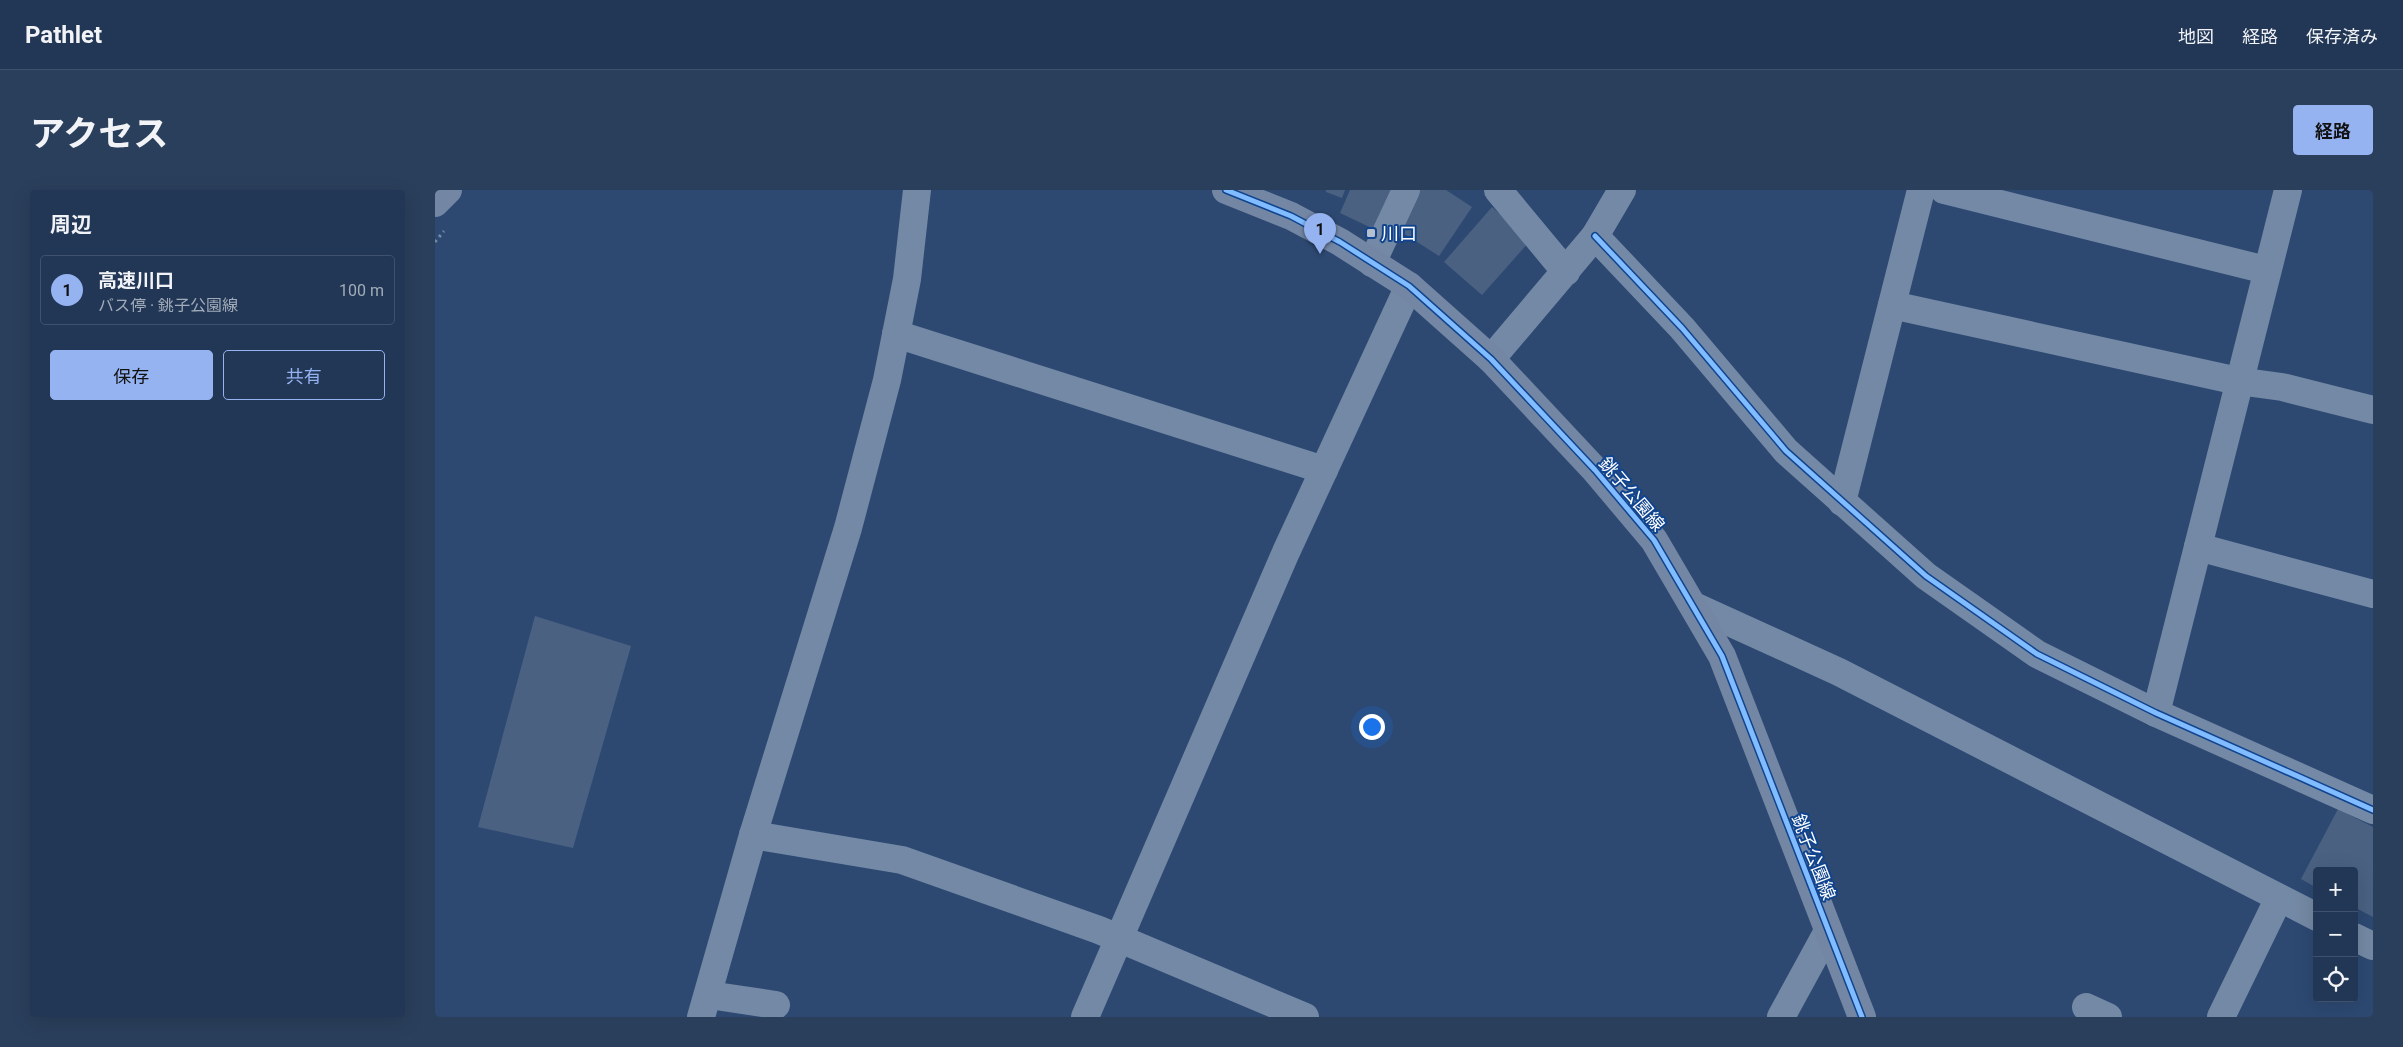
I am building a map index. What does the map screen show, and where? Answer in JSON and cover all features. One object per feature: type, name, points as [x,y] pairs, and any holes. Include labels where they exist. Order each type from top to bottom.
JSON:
[{"type":"main road","points":[[435,203],[449,190]]},
{"type":"main road","name":"銚子公園線","points":[[1226,190],[1291,216],[1340,242],[1409,286],[1491,359],[1595,470],[1654,540],[1722,656],[1862,1017]]},
{"type":"street","points":[[776,1005],[705,1006],[753,835],[848,528],[887,380],[907,279],[917,190]]},
{"type":"street","points":[[1371,263],[1406,190]]},
{"type":"street","points":[[1499,190],[1566,272]]},
{"type":"street","points":[[1491,359],[1595,236],[1622,190]]},
{"type":"street","points":[[1842,502],[1921,190]]},
{"type":"street","points":[[1944,190],[2266,270]]},
{"type":"street","points":[[2156,713],[2287,190]]},
{"type":"street","points":[[1595,236],[1682,328],[1786,450],[1926,576],[2037,654],[2156,713],[2373,810]]},
{"type":"street","points":[[1085,1017],[1324,470],[1409,286]]},
{"type":"street","points":[[1892,305],[2238,381],[2282,387],[2373,410]]},
{"type":"street","points":[[896,334],[1324,470]]},
{"type":"street","points":[[2198,547],[2373,594]]},
{"type":"street","points":[[1694,606],[1839,672],[2313,916]]},
{"type":"street","points":[[753,835],[902,860],[1118,939],[1305,1017]]},
{"type":"street","points":[[2221,1017],[2279,898]]},
{"type":"street","points":[[1781,1017],[1828,931]]},
{"type":"street","points":[[2358,938],[2373,946]]},
{"type":"building","points":[[1326,190],[1345,190],[1342,198],[1326,192]]},
{"type":"building","points":[[1350,190],[1400,190],[1380,232],[1340,213]]},
{"type":"building","points":[[1420,190],[1446,190],[1472,207],[1439,256],[1395,228]]},
{"type":"building","points":[[1492,207],[1530,241],[1482,295],[1444,262]]},
{"type":"building","points":[[535,616],[631,646],[573,848],[478,827]]},
{"type":"building","points":[[2338,809],[2373,827],[2373,917],[2358,909],[2358,867],[2313,867],[2313,886],[2301,879]]},
{"type":"cycle path","points":[[1226,190],[1291,216],[1340,242],[1409,286],[1491,359],[1595,470],[1654,540],[1722,656],[1862,1017]]},
{"type":"cycle path","points":[[1595,236],[1682,328],[1786,451],[1926,576],[2037,654],[2156,713],[2373,810]]},
{"type":"place","name":"川口","points":[[1371,233]]},
{"type":"place","name":"高速川口","points":[[1320,254]]}]
